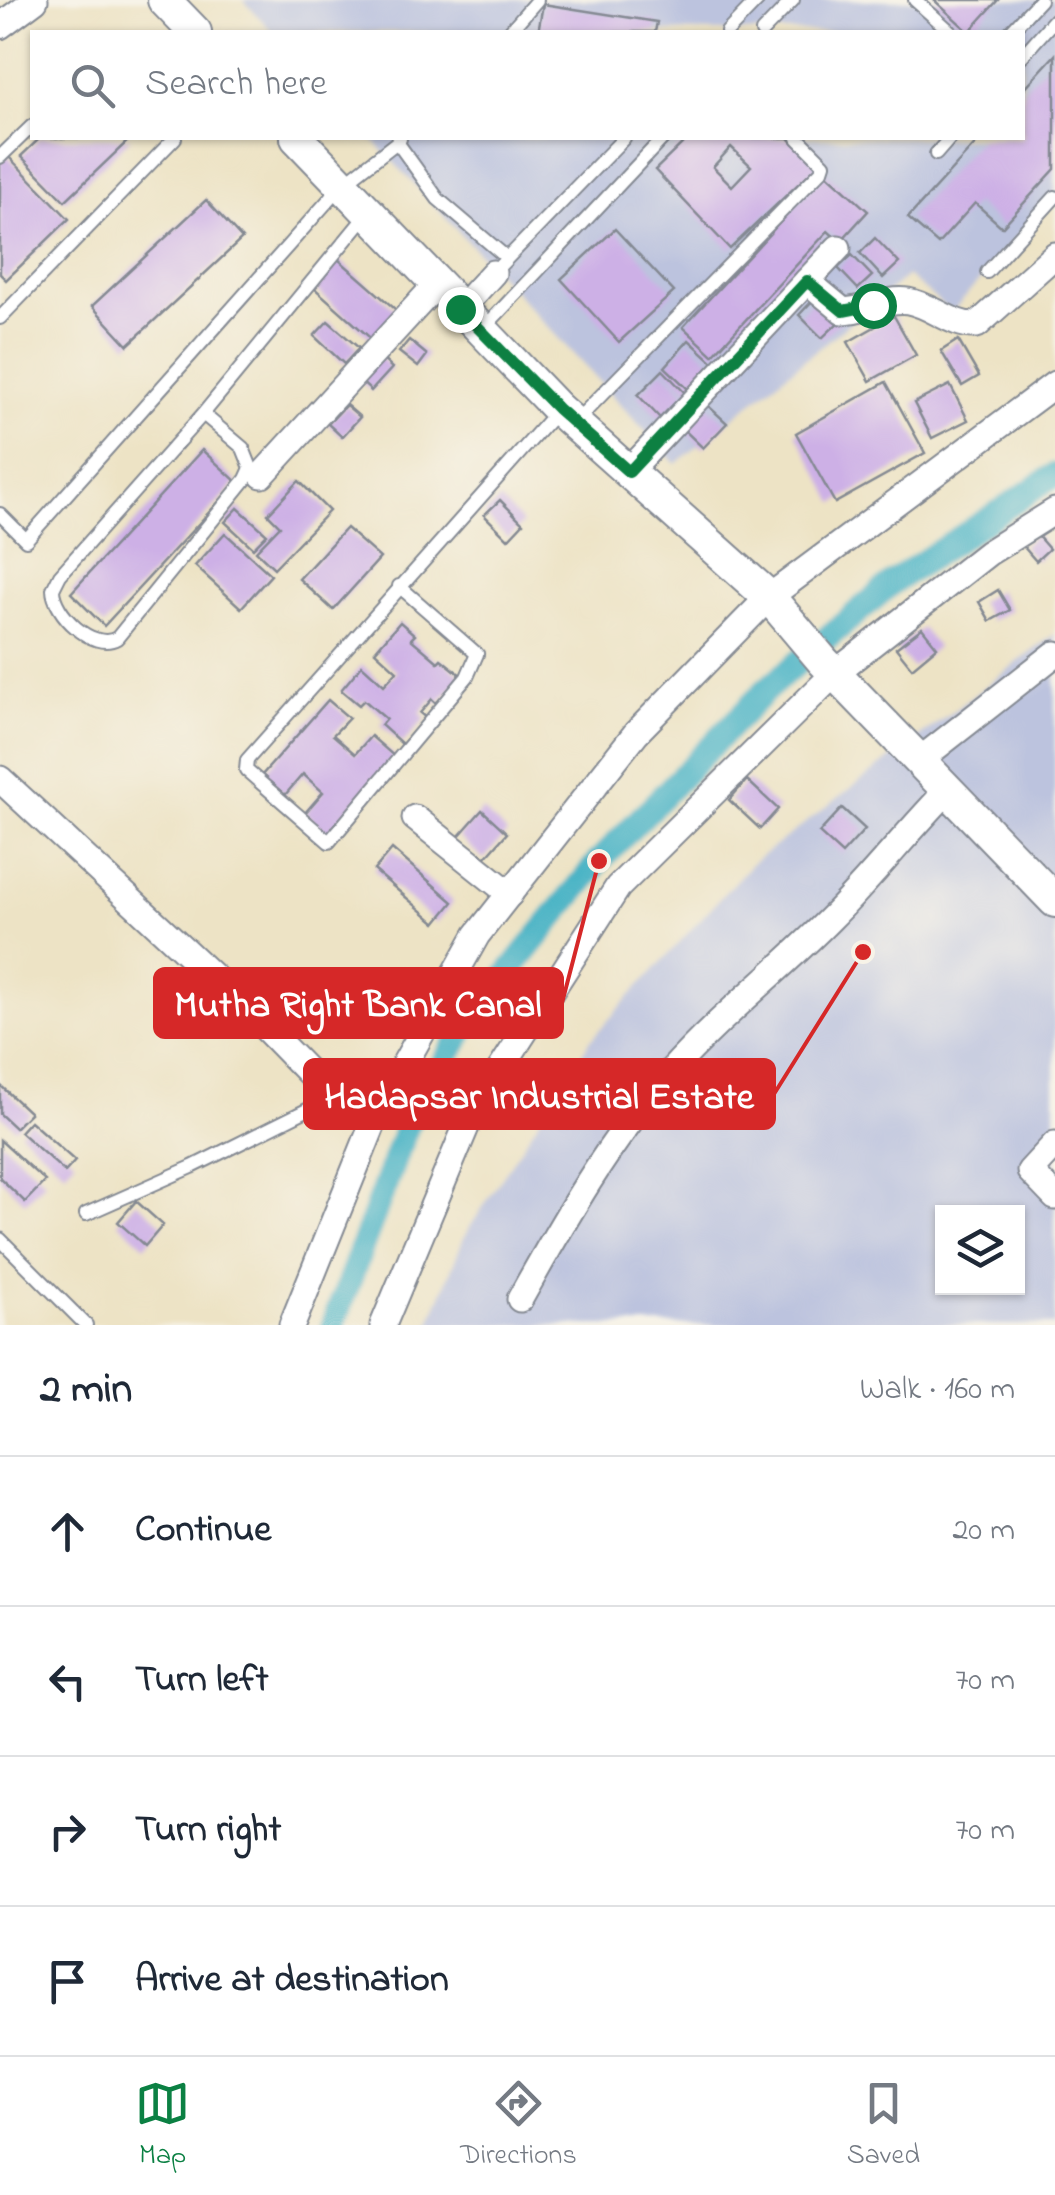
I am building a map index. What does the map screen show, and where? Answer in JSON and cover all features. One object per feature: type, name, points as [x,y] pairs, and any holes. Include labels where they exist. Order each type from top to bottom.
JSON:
[{"type":"street","points":[[0,26],[35,0]]},
{"type":"street","points":[[164,0],[193,30]]},
{"type":"street","points":[[300,140],[566,416],[777,606],[829,667],[1055,901]]},
{"type":"street","points":[[629,472],[838,248]]},
{"type":"street","points":[[807,281],[843,311],[904,300],[927,306],[966,326],[977,325],[1055,255]]},
{"type":"street","points":[[471,320],[500,266]]},
{"type":"street","points":[[262,475],[437,284]]},
{"type":"street","points":[[292,1325],[378,1110],[478,935],[636,733],[777,606],[1055,384]]},
{"type":"street","points":[[384,1325],[471,1115],[618,887],[829,667],[988,553],[1055,511]]},
{"type":"street","points":[[921,760],[1055,654]]},
{"type":"street","points":[[0,779],[335,1096],[355,1108],[378,1110]]},
{"type":"street","points":[[520,1300],[614,1142],[670,1071],[834,916],[949,789]]},
{"type":"street","points":[[415,818],[510,894]]},
{"type":"street","points":[[1055,1144],[1030,1171],[1055,1196]]},
{"type":"lane","points":[[511,30],[537,0]]},
{"type":"lane","points":[[728,30],[758,0]]},
{"type":"lane","points":[[764,30],[793,0]]},
{"type":"lane","points":[[914,0],[949,30]]},
{"type":"lane","points":[[1012,30],[1040,0]]},
{"type":"lane","points":[[1025,53],[1055,19]]},
{"type":"lane","points":[[0,157],[30,128]]},
{"type":"lane","points":[[0,318],[173,140]]},
{"type":"lane","points":[[0,514],[26,540],[343,184],[399,140],[438,199],[500,266],[622,140]]},
{"type":"lane","points":[[471,320],[661,140]]},
{"type":"lane","points":[[399,586],[477,654],[467,677],[329,842],[246,770],[247,760],[399,586],[566,416],[822,170],[824,164],[800,140]]},
{"type":"lane","points":[[936,154],[948,140]]},
{"type":"lane","points":[[987,272],[1055,197]]},
{"type":"lane","points":[[203,414],[242,448],[250,468],[246,479],[118,638],[102,642],[86,635],[53,600],[53,588],[60,575],[203,414],[369,211]]},
{"type":"lane","points":[[86,1214],[335,1096]]},
{"type":"lane","points":[[0,1239],[86,1325]]},
{"type":"shaded area","points":[[243,0],[1055,0],[1055,194],[952,312],[907,276],[676,464],[373,140],[1025,140],[1025,30],[271,30]]},
{"type":"shaded area","points":[[1055,634],[1055,1325],[429,1325],[465,1235],[591,1039],[751,864]]},
{"type":"building","points":[[934,0],[998,0],[967,30]]},
{"type":"building","points":[[543,4],[657,22],[655,30],[538,30]]},
{"type":"building","points":[[1055,55],[1055,169],[1002,227],[975,203],[938,244],[908,218],[979,140],[1025,140],[1025,88]]},
{"type":"building","points":[[38,140],[129,140],[65,201],[21,156]]},
{"type":"building","points":[[686,140],[791,140],[817,166],[730,249],[655,170]],"holes":[[[731,147],[751,166],[732,186],[713,167]]]},
{"type":"building","points":[[7,155],[69,219],[6,280],[0,274],[0,162]]},
{"type":"building","points":[[826,173],[868,211],[840,242],[828,231],[713,355],[683,327]]},
{"type":"building","points":[[206,200],[242,239],[128,345],[92,306]]},
{"type":"building","points":[[615,229],[674,292],[619,342],[561,279]]},
{"type":"building","points":[[875,238],[899,263],[883,278],[860,253]]},
{"type":"building","points":[[852,255],[872,276],[858,289],[838,268]]},
{"type":"building","points":[[338,259],[402,315],[377,344],[313,287]]},
{"type":"building","points":[[816,297],[840,321],[822,338],[799,315]]},
{"type":"building","points":[[894,316],[916,355],[870,381],[848,342]]},
{"type":"building","points":[[328,321],[359,348],[344,364],[314,336]]},
{"type":"building","points":[[409,340],[427,355],[418,367],[399,352]]},
{"type":"building","points":[[689,340],[713,362],[688,389],[665,367]]},
{"type":"building","points":[[958,340],[979,376],[962,386],[941,351]]},
{"type":"building","points":[[377,354],[392,368],[371,391],[356,377]]},
{"type":"building","points":[[663,370],[685,393],[660,418],[638,395]]},
{"type":"building","points":[[886,382],[925,453],[835,503],[796,433]]},
{"type":"building","points":[[950,385],[968,420],[932,438],[914,403]]},
{"type":"building","points":[[704,402],[727,423],[703,448],[680,426]]},
{"type":"building","points":[[346,405],[360,417],[342,437],[328,424]]},
{"type":"building","points":[[202,450],[237,482],[104,626],[71,593]]},
{"type":"building","points":[[299,481],[329,511],[274,568],[256,551],[280,526],[268,514]]},
{"type":"building","points":[[500,500],[523,523],[508,539],[484,515]]},
{"type":"building","points":[[238,508],[267,534],[253,548],[225,522]]},
{"type":"building","points":[[346,528],[380,558],[333,610],[299,579]]},
{"type":"building","points":[[225,533],[271,575],[241,608],[195,566]]},
{"type":"building","points":[[1036,534],[1049,549],[1036,561],[1023,546]]},
{"type":"building","points":[[998,590],[1010,610],[990,621],[979,602]]},
{"type":"building","points":[[400,622],[415,635],[411,639],[462,676],[437,704],[432,699],[420,713],[426,718],[402,744],[381,725],[386,719],[364,700],[359,705],[341,690],[362,665],[384,685],[397,671],[375,651]]},
{"type":"building","points":[[922,628],[937,647],[912,668],[896,648]]},
{"type":"building","points":[[328,700],[349,718],[333,735],[355,754],[371,736],[395,757],[328,834],[305,813],[323,792],[303,774],[285,795],[262,775]]},
{"type":"building","points":[[747,780],[778,809],[760,829],[729,800]]},
{"type":"building","points":[[842,808],[865,829],[842,854],[819,833]]},
{"type":"building","points":[[482,810],[507,833],[484,859],[458,837]]},
{"type":"building","points":[[392,849],[453,902],[436,923],[374,870]]},
{"type":"building","points":[[0,1085],[30,1113],[15,1128],[0,1114]]},
{"type":"building","points":[[30,1121],[75,1161],[65,1172],[20,1132]]},
{"type":"building","points":[[0,1140],[45,1181],[25,1202],[0,1178]]},
{"type":"building","points":[[136,1201],[163,1225],[145,1246],[118,1222]]},
{"type":"waterway","points":[[333,1325],[411,1115],[469,1022],[599,861],[766,690],[893,582],[1055,475]]},
{"type":"place","name":"Mutha Right Bank Canal","points":[[599,861]]},
{"type":"place","name":"Hadapsar Industrial Estate","points":[[863,952]]},
{"type":"route","points":[[460,309],[558,409],[629,472],[807,281],[843,311],[873,305]]}]
